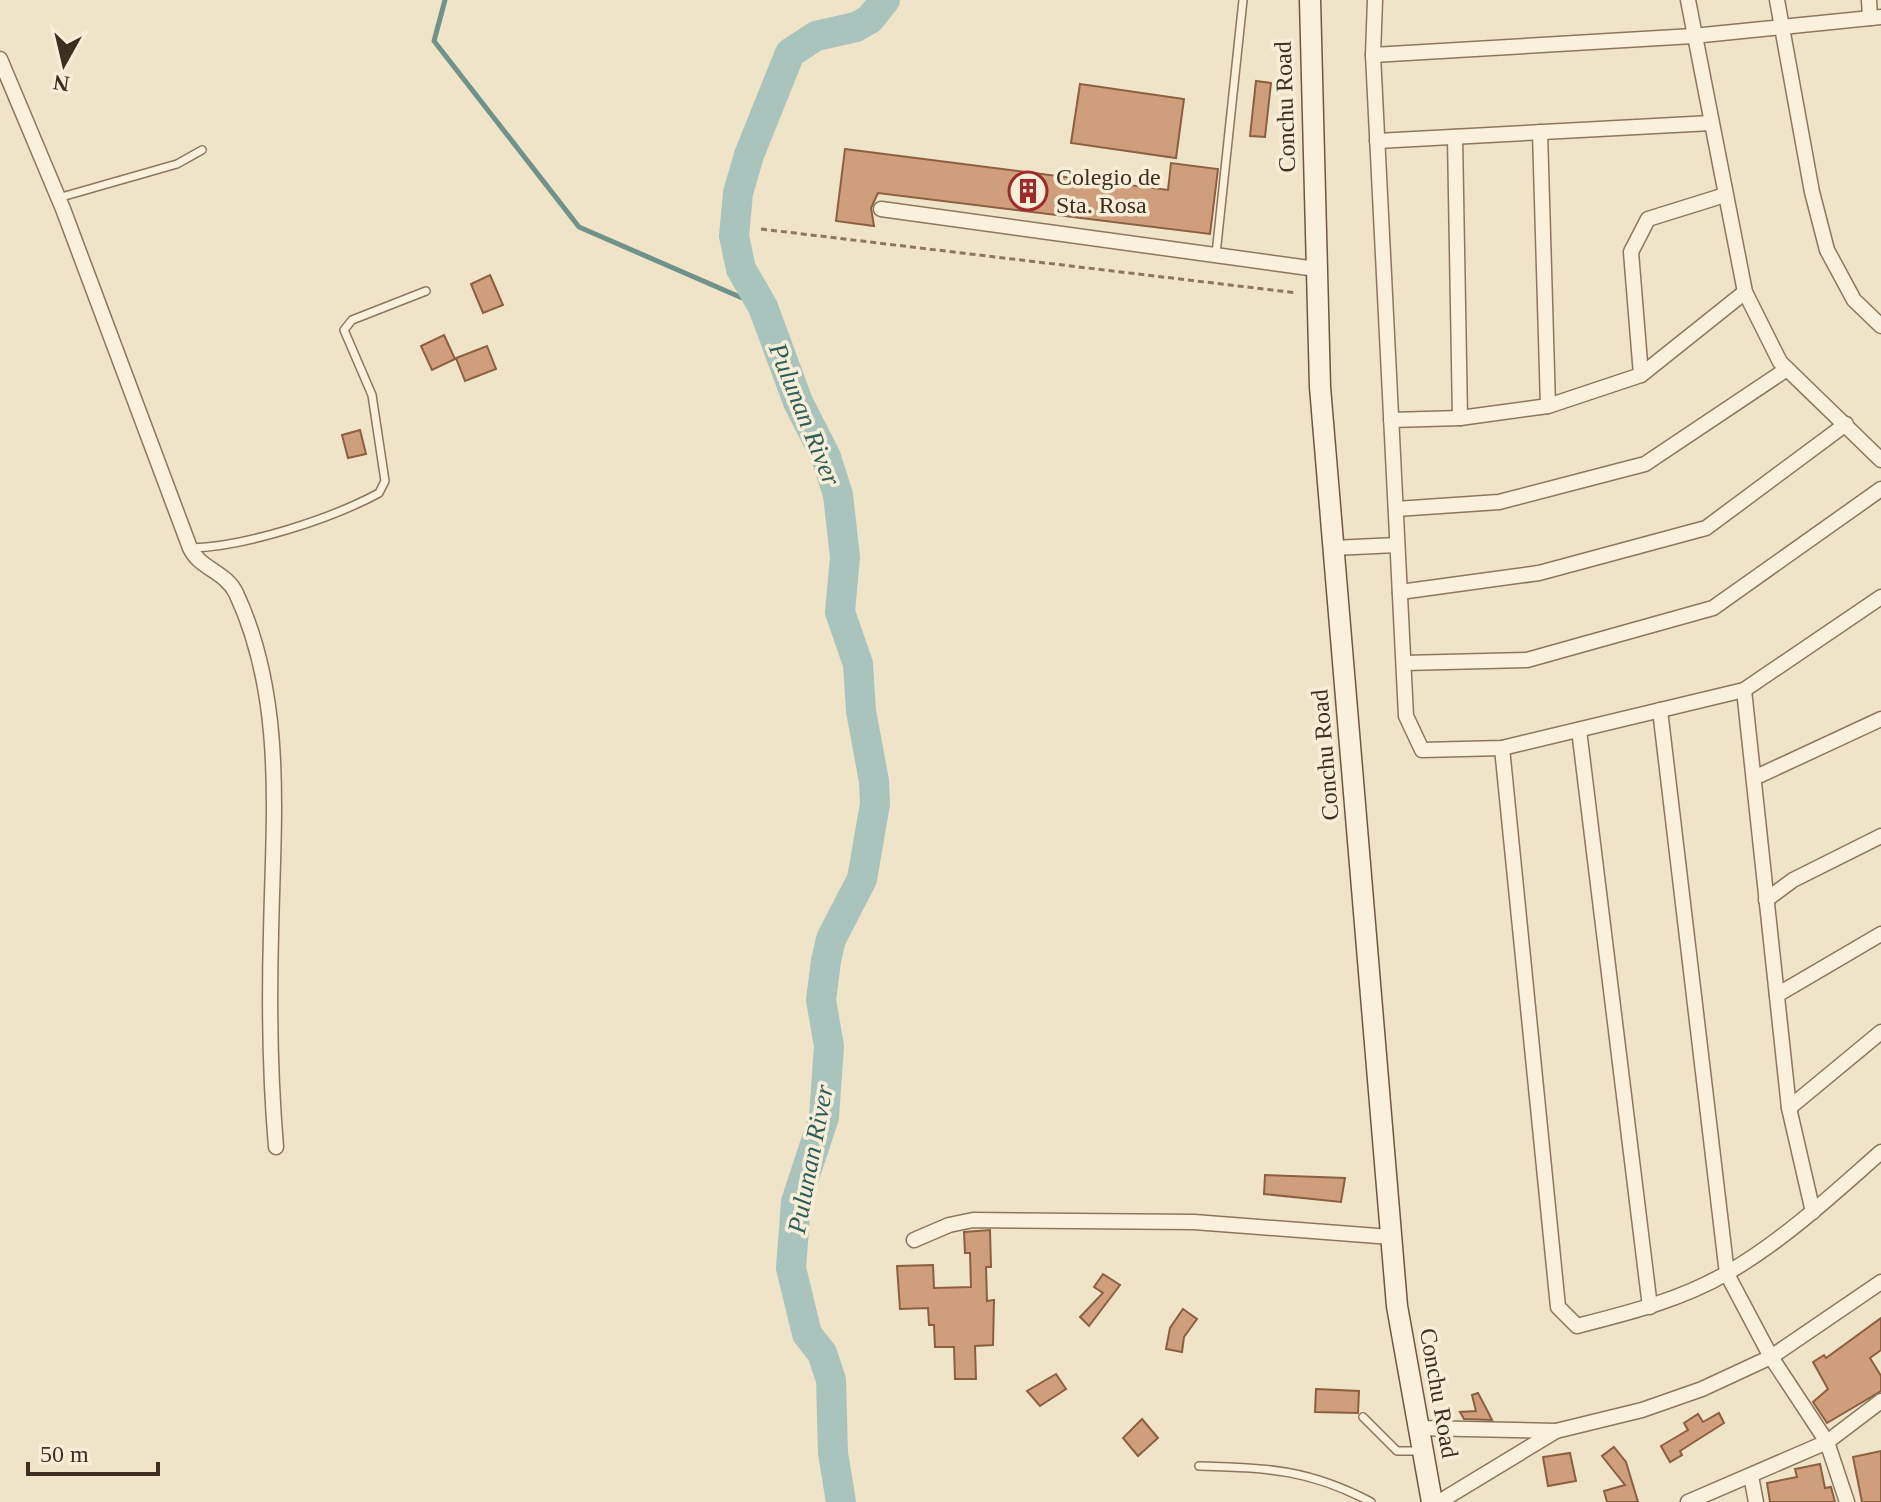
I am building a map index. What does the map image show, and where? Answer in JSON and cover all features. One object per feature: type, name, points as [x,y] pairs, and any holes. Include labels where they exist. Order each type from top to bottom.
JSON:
[{"type":"main road","name":"Conchu Road","points":[[1310,0],[1320,387],[1397,1306],[1429,1501]]},
{"type":"street","points":[[1375,0],[1373,55],[1406,716],[1422,750],[1502,748],[1744,690],[1881,597]]},
{"type":"street","points":[[1688,0],[1745,292],[1780,362],[1881,460]]},
{"type":"street","points":[[1777,0],[1812,192],[1827,250],[1854,300],[1881,326]]},
{"type":"street","points":[[1373,55],[1693,36],[1876,18],[1869,0]]},
{"type":"street","points":[[0,59],[58,198],[190,548],[201,562],[225,576],[236,594],[272,724],[274,883],[270,1008],[276,1147]]},
{"type":"street","points":[[1377,141],[1711,123]]},
{"type":"street","points":[[1540,132],[1548,406]]},
{"type":"street","points":[[1455,137],[1460,418]]},
{"type":"street","points":[[1641,375],[1631,252],[1648,219],[1725,195]]},
{"type":"street","points":[[881,209],[1316,269]]},
{"type":"street","points":[[1391,420],[1460,418],[1548,406],[1641,375],[1745,292]]},
{"type":"street","points":[[1396,509],[1499,502],[1645,464],[1787,369]]},
{"type":"street","points":[[1400,592],[1539,573],[1706,528],[1846,424]]},
{"type":"street","points":[[1404,663],[1527,660],[1713,608],[1881,489]]},
{"type":"street","points":[[1333,548],[1397,545]]},
{"type":"street","points":[[1744,690],[1789,1108],[1813,1212]]},
{"type":"street","points":[[1660,710],[1727,1274],[1771,1357],[1827,1442],[1847,1502]]},
{"type":"street","points":[[1754,778],[1881,719]]},
{"type":"street","points":[[1579,730],[1650,1307]]},
{"type":"street","points":[[1502,748],[1558,1307],[1577,1326],[1650,1307],[1727,1274],[1813,1212],[1881,1152]]},
{"type":"street","points":[[1766,900],[1793,880],[1881,836]]},
{"type":"street","points":[[1777,995],[1881,934]]},
{"type":"street","points":[[1789,1108],[1881,1032]]},
{"type":"street","points":[[914,1240],[949,1225],[973,1220],[1194,1222],[1391,1237]]},
{"type":"street","points":[[1419,1428],[1556,1431],[1642,1410],[1702,1389],[1771,1357],[1881,1282]]},
{"type":"street","points":[[1688,1502],[1827,1442],[1881,1401]]},
{"type":"street","points":[[1429,1501],[1556,1431]]},
{"type":"street","points":[[1751,1476],[1756,1502]]},
{"type":"lane","points":[[1216,254],[1243,0]]},
{"type":"lane","points":[[58,198],[177,164],[202,150]]},
{"type":"lane","points":[[190,548],[237,543],[263,536],[379,493],[385,481],[372,395],[344,330],[352,320],[426,291]]},
{"type":"lane","points":[[1363,1417],[1397,1451],[1423,1451]]},
{"type":"lane","points":[[1199,1466],[1262,1468],[1307,1474],[1371,1502]]},
{"type":"path","points":[[761,229],[1317,296]]},
{"type":"building","points":[[1256,81],[1271,83],[1265,137],[1250,136]]},
{"type":"building","points":[[1080,84],[1184,99],[1176,158],[1071,143]]},
{"type":"building","name":"Colegio de Sta. Rosa","points":[[845,149],[1168,190],[1171,163],[1218,169],[1210,234],[878,193],[871,208],[874,226],[836,221]]},
{"type":"building","points":[[490,275],[503,305],[483,313],[471,284]]},
{"type":"building","points":[[444,335],[455,359],[432,370],[421,346]]},
{"type":"building","points":[[487,346],[496,369],[465,381],[456,358]]},
{"type":"building","points":[[360,430],[366,454],[348,458],[342,435]]},
{"type":"building","points":[[1265,1175],[1345,1178],[1341,1202],[1264,1194]]},
{"type":"building","points":[[990,1230],[991,1267],[986,1267],[987,1301],[994,1300],[993,1345],[975,1346],[976,1379],[955,1379],[954,1347],[935,1347],[934,1325],[929,1325],[928,1308],[900,1309],[897,1266],[933,1265],[934,1288],[971,1287],[970,1253],[965,1253],[964,1232]]},
{"type":"building","points":[[1103,1274],[1120,1285],[1089,1326],[1080,1317],[1103,1293],[1094,1287]]},
{"type":"building","points":[[1183,1309],[1197,1319],[1184,1337],[1182,1352],[1166,1349],[1170,1328]]},
{"type":"building","points":[[1881,1318],[1881,1350],[1870,1358],[1881,1376],[1881,1391],[1827,1423],[1813,1402],[1828,1389],[1813,1362],[1824,1355],[1826,1358]]},
{"type":"building","points":[[1056,1374],[1066,1389],[1040,1406],[1027,1391]]},
{"type":"building","points":[[1316,1389],[1359,1391],[1358,1413],[1315,1412]]},
{"type":"building","points":[[1478,1393],[1492,1420],[1464,1419],[1460,1412],[1476,1411],[1472,1395]]},
{"type":"building","points":[[1719,1413],[1724,1423],[1680,1451],[1682,1455],[1670,1462],[1661,1446],[1688,1430],[1684,1423],[1698,1414],[1703,1422]]},
{"type":"building","points":[[1142,1419],[1158,1438],[1138,1456],[1123,1438]]},
{"type":"building","points":[[1614,1447],[1626,1462],[1638,1502],[1607,1502],[1604,1491],[1625,1485],[1602,1456]]},
{"type":"building","points":[[1881,1451],[1881,1502],[1862,1502],[1853,1457]]},
{"type":"building","points":[[1570,1453],[1576,1481],[1548,1486],[1543,1457]]},
{"type":"building","points":[[1820,1464],[1825,1488],[1831,1487],[1835,1502],[1770,1502],[1767,1483],[1797,1477],[1795,1469]]},
{"type":"waterway","points":[[445,0],[434,41],[579,227],[763,307]]},
{"type":"waterway","name":"Pulunan River","points":[[841,1502],[833,1453],[831,1380],[822,1353],[807,1334],[791,1268],[796,1202],[824,1117],[829,1046],[821,1000],[826,961],[831,939],[862,879],[875,804],[874,781],[861,711],[858,664],[840,612],[845,557],[838,495],[826,457],[798,402],[763,307],[741,269],[734,236],[738,193],[749,155],[790,53],[816,36],[856,27],[870,19],[885,0]]},
{"type":"place","name":"Colegio de Sta. Rosa","points":[[1028,191]]}]
